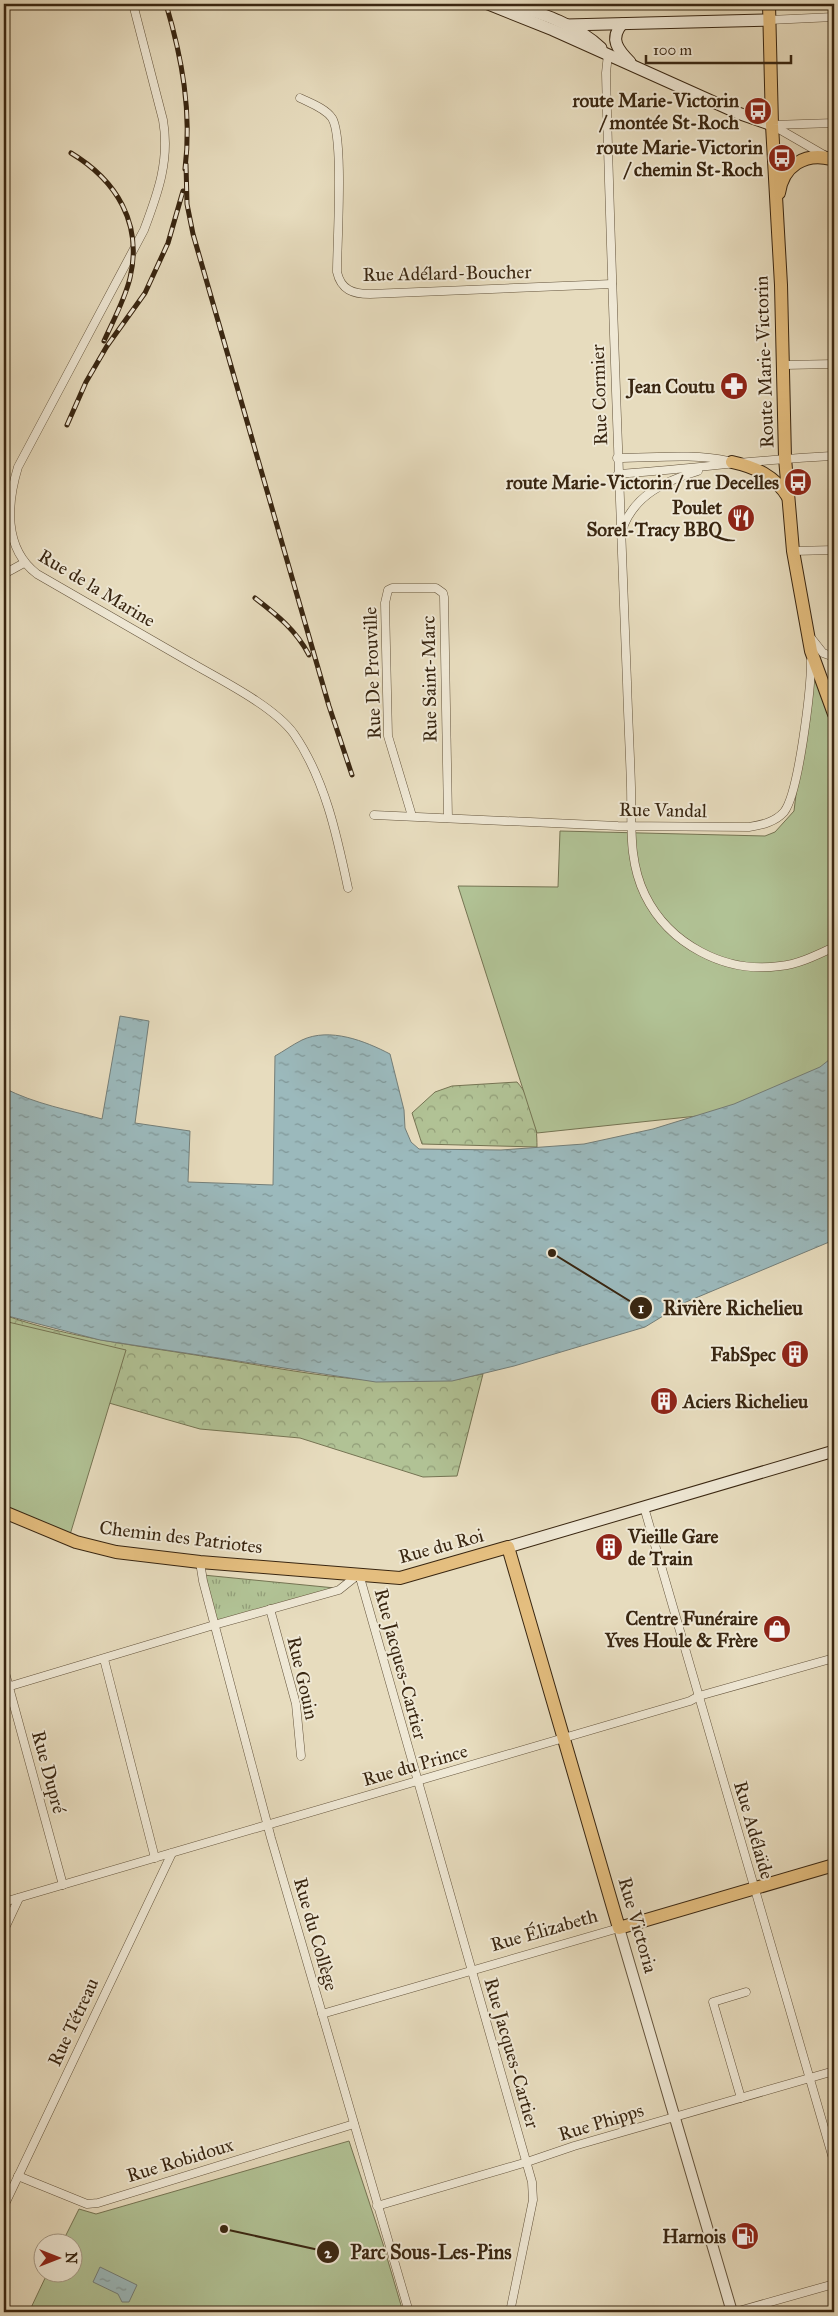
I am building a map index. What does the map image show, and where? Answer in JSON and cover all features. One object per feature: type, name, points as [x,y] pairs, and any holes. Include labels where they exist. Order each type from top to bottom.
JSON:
[{"type":"main road","points":[[488,4],[608,54],[738,113],[772,125]]},
{"type":"main road","points":[[512,4],[540,9],[586,36],[608,54]]},
{"type":"main road","name":"Route Marie-Victorin","points":[[769,4],[772,125],[784,365],[785,458],[788,497],[793,551],[806,629],[811,651],[834,714]]},
{"type":"main road","points":[[567,25],[769,20]]},
{"type":"main road","points":[[622,24],[615,36],[616,44],[636,68]]},
{"type":"main road","points":[[777,208],[783,179],[794,165],[818,157],[833,160]]},
{"type":"main road","points":[[732,462],[746,465],[767,475],[781,486],[788,497]]},
{"type":"main road","name":"Rue du Roi","points":[[359,1574],[400,1578],[834,1451]]},
{"type":"main road","name":"Chemin des Patriotes","points":[[4,1512],[59,1535],[95,1547],[140,1555],[200,1562],[359,1574]]},
{"type":"main road","name":"Rue Victoria","points":[[508,1547],[619,1928]]},
{"type":"main road","name":"Rue Élizabeth","points":[[619,1928],[834,1865]]},
{"type":"street","name":"Rue de la Marine","points":[[133,4],[163,120],[166,138],[165,165],[156,200],[144,230],[18,466],[10,499],[12,536],[24,563],[37,574],[228,684],[281,720],[301,745],[325,798],[336,834],[348,888]]},
{"type":"street","points":[[769,20],[834,17]]},
{"type":"street","name":"Rue Cormier","points":[[608,54],[606,73],[617,458],[632,858],[636,875],[646,897],[659,916],[686,944],[718,959],[749,966],[780,966],[798,962],[834,947]]},
{"type":"street","name":"Rue Adélard-Boucher","points":[[300,98],[329,114],[336,130],[338,156],[337,272],[342,286],[348,290],[370,294],[612,284]]},
{"type":"street","points":[[772,125],[834,123]]},
{"type":"street","points":[[772,125],[833,160]]},
{"type":"street","points":[[784,365],[834,364]]},
{"type":"street","points":[[618,474],[682,469],[732,462],[834,456]]},
{"type":"street","points":[[617,458],[717,459],[732,462]]},
{"type":"street","points":[[621,534],[632,508],[644,496],[683,476],[732,462]]},
{"type":"street","points":[[793,551],[834,550]]},
{"type":"street","points":[[4,574],[24,563]]},
{"type":"street","name":"Rue Saint-Marc","points":[[390,589],[436,588],[443,593],[448,818]]},
{"type":"street","name":"Rue De Prouville","points":[[390,589],[385,603],[388,736],[412,816]]},
{"type":"street","points":[[806,629],[818,648],[829,656],[834,657]]},
{"type":"street","name":"Rue Vandal","points":[[374,815],[631,826],[750,827],[767,824],[783,813],[789,804],[797,778],[811,670],[811,651]]},
{"type":"street","name":"Rue Adélaïde","points":[[644,1507],[834,2162]]},
{"type":"street","name":"Rue du Collège","points":[[200,1562],[214,1625],[268,1825],[409,2312]]},
{"type":"street","points":[[6,1688],[214,1625],[338,1590],[359,1574]]},
{"type":"street","name":"Rue Jacques-Cartier","points":[[359,1574],[470,1970],[532,2182],[533,2200],[510,2312]]},
{"type":"street","name":"Rue Gouin","points":[[270,1609],[296,1704],[301,1756]]},
{"type":"street","name":"Rue du Prince","points":[[4,1902],[690,1701],[699,1696],[834,1658]]},
{"type":"street","points":[[104,1659],[155,1858]]},
{"type":"street","name":"Rue Dupré","points":[[4,1669],[6,1688],[63,1885]]},
{"type":"street","name":"Rue Tétreau","points":[[4,2206],[172,1853]]},
{"type":"street","points":[[4,1930],[19,1898]]},
{"type":"street","name":"Rue Élizabeth","points":[[322,2014],[619,1928]]},
{"type":"street","name":"Rue Victoria","points":[[619,1928],[674,2118],[734,2312]]},
{"type":"street","points":[[741,2098],[713,2002],[746,1992]]},
{"type":"street","name":"Rue Phipps","points":[[377,2206],[526,2162],[582,2143],[834,2071]]},
{"type":"street","name":"Rue Robidoux","points":[[18,2176],[88,2204],[98,2203],[354,2124]]},
{"type":"street","points":[[734,2312],[834,2284]]},
{"type":"green space","points":[[811,670],[834,714],[834,1067],[735,1112],[537,1133],[458,886],[558,887],[560,831],[765,836],[775,832],[794,811]]},
{"type":"green space","points":[[517,1082],[527,1096],[533,1112],[537,1147],[422,1144],[412,1113],[435,1092],[452,1086]]},
{"type":"green space","points":[[4,1315],[54,1330],[105,1340],[311,1374],[380,1381],[414,1381],[449,1379],[483,1374],[457,1476],[423,1477],[300,1438],[200,1429],[4,1373]]},
{"type":"green space","points":[[4,1321],[126,1350],[69,1538],[4,1511]]},
{"type":"green space","points":[[203,1575],[335,1588],[216,1622]]},
{"type":"green space","points":[[349,2141],[403,2312],[29,2312],[42,2284],[82,2284],[82,2234],[66,2234],[79,2209],[96,2214]]},
{"type":"water","points":[[120,1016],[149,1021],[135,1123],[190,1131],[188,1182],[273,1185],[275,1056],[302,1040],[313,1036],[336,1035],[347,1037],[370,1044],[390,1054],[404,1110],[405,1128],[411,1142],[419,1149],[501,1150],[584,1144],[653,1129],[734,1104],[820,1067],[834,1056],[834,1240],[686,1302],[645,1327],[514,1366],[452,1381],[376,1382],[100,1340],[4,1315],[4,1088],[40,1102],[102,1119]]},
{"type":"water","points":[[100,2267],[137,2285],[129,2302],[122,2302],[118,2294],[93,2282]]},
{"type":"railway","points":[[166,4],[177,45],[184,85],[187,127],[185,169]]},
{"type":"railway","points":[[71,153],[101,176],[113,190],[129,221],[133,239],[133,258],[128,286],[104,341]]},
{"type":"railway","points":[[186,164],[187,204],[193,234],[329,706],[352,775]]},
{"type":"railway","points":[[67,425],[86,382],[107,346],[145,293],[168,243],[183,191]]},
{"type":"railway","points":[[255,598],[292,630],[309,655]]},
{"type":"place","name":"route Marie-Victorin / montée St-Roch","points":[[758,111]]},
{"type":"place","name":"route Marie-Victorin / chemin St-Roch","points":[[782,158]]},
{"type":"place","name":"Jean Coutu","points":[[734,386]]},
{"type":"place","name":"route Marie-Victorin / rue Decelles","points":[[798,482]]},
{"type":"place","name":"Poulet Sorel-Tracy BBQ","points":[[741,518]]},
{"type":"place","name":"Rivière Richelieu","points":[[552,1253]]},
{"type":"place","name":"FabSpec","points":[[795,1354]]},
{"type":"place","name":"Aciers Richelieu","points":[[664,1401]]},
{"type":"place","name":"Vieille Gare de Train","points":[[609,1547]]},
{"type":"place","name":"Centre Funéraire Yves Houle & Frère","points":[[777,1629]]},
{"type":"place","name":"Parc Sous-Les-Pins","points":[[224,2229]]},
{"type":"place","name":"Harnois","points":[[745,2236]]}]
